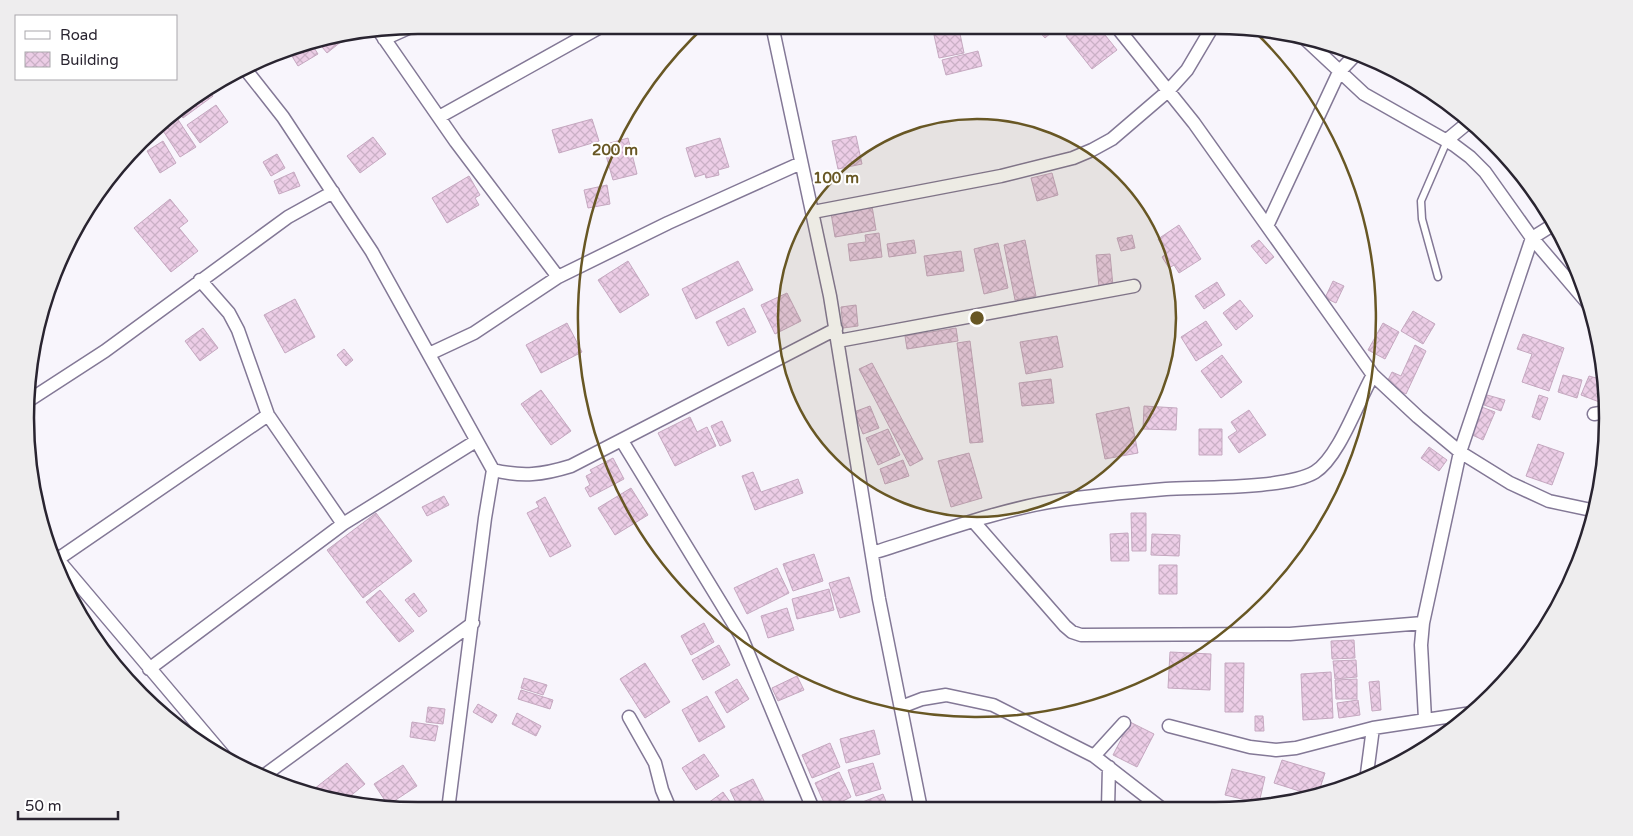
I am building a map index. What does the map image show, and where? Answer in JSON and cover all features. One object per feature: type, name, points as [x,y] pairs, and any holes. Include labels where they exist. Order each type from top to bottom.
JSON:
[{"type":"street","points":[[439,117],[588,34]]},
{"type":"street","points":[[774,34],[813,212],[837,335],[890,661],[920,802]]},
{"type":"street","points":[[1122,34],[1168,91],[1268,224],[1373,375],[1418,417],[1460,452],[1510,483],[1549,501],[1588,509]]},
{"type":"street","points":[[813,212],[1001,176],[1073,158],[1112,139],[1168,91],[1187,70],[1208,34]]},
{"type":"street","points":[[382,36],[439,117],[558,277]]},
{"type":"street","points":[[1313,47],[1364,94],[1447,140],[1470,157],[1485,172],[1532,238],[1578,292]]},
{"type":"street","points":[[1268,224],[1339,72],[1351,59]]},
{"type":"street","points":[[248,73],[283,117],[372,252],[493,470],[485,518],[449,802]]},
{"type":"street","points":[[1447,140],[1464,126]]},
{"type":"street","points":[[429,354],[474,334],[558,277],[668,223],[801,163]]},
{"type":"street","points":[[35,396],[105,351],[288,217],[333,192]]},
{"type":"street","points":[[1425,719],[1421,652],[1423,623],[1460,452],[1532,238],[1549,227]]},
{"type":"street","points":[[200,280],[229,313],[238,330],[268,415],[343,524]]},
{"type":"street","points":[[493,470],[521,476],[549,473],[571,466],[837,335],[1134,286]]},
{"type":"street","points":[[872,553],[974,522],[1068,499],[1117,493],[1268,483],[1316,472],[1341,442],[1358,402],[1373,375]]},
{"type":"street","points":[[59,556],[268,415]]},
{"type":"street","points":[[149,669],[343,524],[476,441]]},
{"type":"street","points":[[622,441],[741,636],[810,802]]},
{"type":"street","points":[[974,522],[1065,626],[1072,632],[1081,635],[1290,634],[1423,623]]},
{"type":"street","points":[[64,568],[211,741]]},
{"type":"street","points":[[269,772],[473,623]]},
{"type":"street","points":[[901,707],[922,699],[946,695],[969,698],[993,705],[1094,756],[1154,802]]},
{"type":"street","points":[[1169,726],[1250,747],[1276,750],[1296,748],[1373,728],[1459,715]]},
{"type":"street","points":[[629,717],[654,763],[667,802]]},
{"type":"street","points":[[1094,756],[1124,723]]},
{"type":"street","points":[[1367,771],[1373,728]]},
{"type":"street","points":[[1108,802],[1110,767]]},
{"type":"lane","points":[[1438,277],[1422,219],[1421,201],[1447,140]]},
{"type":"building","points":[[960,34],[964,53],[939,58],[934,35]]},
{"type":"building","points":[[1041,34],[1050,34],[1045,38]]},
{"type":"building","points":[[1069,34],[1104,34],[1117,50],[1092,69],[1066,36]]},
{"type":"building","points":[[342,41],[327,53],[322,46]]},
{"type":"building","points":[[314,48],[318,54],[298,66],[291,55]]},
{"type":"building","points":[[978,51],[982,66],[946,75],[942,60]]},
{"type":"building","points":[[212,94],[213,96],[183,118],[181,115],[184,113]]},
{"type":"building","points":[[216,105],[228,122],[200,143],[187,125]]},
{"type":"building","points":[[177,119],[196,147],[180,157],[163,131]]},
{"type":"building","points":[[592,119],[599,141],[559,153],[552,130]]},
{"type":"building","points":[[856,136],[862,164],[838,169],[832,141]]},
{"type":"building","points":[[373,137],[386,154],[360,173],[347,156]]},
{"type":"building","points":[[628,138],[637,174],[613,180],[603,145]]},
{"type":"building","points":[[720,138],[729,167],[718,170],[719,175],[706,178],[705,174],[695,177],[686,148]]},
{"type":"building","points":[[163,141],[176,163],[160,173],[147,151]]},
{"type":"building","points":[[277,154],[285,168],[271,176],[263,162]]},
{"type":"building","points":[[294,172],[300,186],[279,194],[274,181]]},
{"type":"building","points":[[1052,173],[1058,195],[1037,201],[1031,178]]},
{"type":"building","points":[[469,176],[480,195],[475,198],[479,205],[447,223],[432,198]]},
{"type":"building","points":[[607,185],[610,204],[588,208],[584,190]]},
{"type":"building","points":[[170,199],[188,221],[179,228],[198,251],[171,272],[134,228]]},
{"type":"building","points":[[872,206],[876,230],[835,237],[831,213]]},
{"type":"building","points":[[1179,225],[1201,259],[1179,273],[1174,265],[1169,268],[1162,257],[1167,253],[1158,239]]},
{"type":"building","points":[[879,233],[882,257],[850,261],[848,244],[866,242],[865,235]]},
{"type":"building","points":[[1132,235],[1135,248],[1121,251],[1117,238]]},
{"type":"building","points":[[914,240],[916,253],[889,257],[887,244]]},
{"type":"building","points":[[1025,240],[1036,296],[1015,300],[1004,245]]},
{"type":"building","points":[[1259,240],[1274,257],[1266,264],[1251,246]]},
{"type":"building","points":[[998,243],[1008,288],[984,294],[974,249]]},
{"type":"building","points":[[961,251],[964,271],[927,276],[924,256]]},
{"type":"building","points":[[1110,254],[1113,286],[1099,287],[1096,255]]},
{"type":"building","points":[[628,261],[649,295],[620,313],[598,280]]},
{"type":"building","points":[[738,261],[753,290],[696,319],[682,289]]},
{"type":"building","points":[[1333,281],[1344,286],[1336,303],[1325,298]]},
{"type":"building","points":[[1217,282],[1225,295],[1204,309],[1195,296]]},
{"type":"building","points":[[787,293],[801,321],[775,334],[761,305]]},
{"type":"building","points":[[295,299],[315,337],[285,353],[264,315]]},
{"type":"building","points":[[1240,300],[1253,316],[1236,330],[1223,313]]},
{"type":"building","points":[[856,305],[858,326],[843,328],[841,307]]},
{"type":"building","points":[[744,308],[756,332],[728,346],[716,322]]},
{"type":"building","points":[[1413,311],[1435,324],[1423,344],[1401,331]]},
{"type":"building","points":[[1206,321],[1222,345],[1196,361],[1181,337]]},
{"type":"building","points":[[567,323],[582,352],[541,373],[526,345]]},
{"type":"building","points":[[1383,323],[1399,332],[1385,359],[1368,350]]},
{"type":"building","points":[[203,328],[218,348],[200,361],[185,341]]},
{"type":"building","points":[[956,328],[958,341],[907,349],[905,336]]},
{"type":"building","points":[[1523,334],[1564,348],[1549,391],[1522,382],[1532,354],[1517,349]]},
{"type":"building","points":[[1057,336],[1063,367],[1026,374],[1020,342]]},
{"type":"building","points":[[970,341],[983,442],[970,443],[957,343]]},
{"type":"building","points":[[1415,345],[1426,351],[1406,394],[1386,384],[1392,372],[1401,376]]},
{"type":"building","points":[[344,349],[353,360],[346,366],[337,355]]},
{"type":"building","points":[[1222,355],[1242,382],[1221,398],[1201,371]]},
{"type":"building","points":[[872,363],[923,459],[910,466],[859,369]]},
{"type":"building","points":[[1563,375],[1582,380],[1577,398],[1558,392]]},
{"type":"building","points":[[1589,376],[1596,378],[1597,376],[1598,402],[1581,395]]},
{"type":"building","points":[[1051,379],[1054,403],[1022,406],[1019,383]]},
{"type":"building","points":[[541,390],[571,431],[551,445],[521,404]]},
{"type":"building","points":[[1487,395],[1505,400],[1501,411],[1484,405]]},
{"type":"building","points":[[1539,395],[1548,398],[1540,420],[1532,417]]},
{"type":"building","points":[[870,406],[879,428],[863,434],[854,412]]},
{"type":"building","points":[[1144,406],[1177,408],[1176,430],[1143,429]]},
{"type":"building","points":[[1479,406],[1495,412],[1483,440],[1468,433]]},
{"type":"building","points":[[1129,407],[1138,453],[1105,459],[1096,414]]},
{"type":"building","points":[[1249,410],[1266,435],[1239,453],[1228,437],[1237,431],[1231,422]]},
{"type":"building","points":[[690,417],[697,432],[707,427],[716,446],[675,466],[658,433]]},
{"type":"building","points":[[722,421],[731,441],[720,446],[711,426]]},
{"type":"building","points":[[888,429],[900,455],[878,465],[866,438]]},
{"type":"building","points":[[1199,429],[1222,429],[1222,455],[1199,455]]},
{"type":"building","points":[[1538,444],[1564,453],[1552,485],[1526,476]]},
{"type":"building","points":[[1429,447],[1447,460],[1439,471],[1421,458]]},
{"type":"building","points":[[969,453],[982,498],[951,507],[938,461]]},
{"type":"building","points":[[613,458],[624,479],[590,497],[585,488],[590,485],[586,476],[592,473],[590,470]]},
{"type":"building","points":[[903,460],[909,476],[885,484],[880,469]]},
{"type":"building","points":[[753,472],[761,492],[798,479],[803,493],[755,510],[742,476]]},
{"type":"building","points":[[631,488],[648,515],[615,535],[598,508]]},
{"type":"building","points":[[444,496],[449,505],[427,516],[422,507]]},
{"type":"building","points":[[545,497],[571,546],[550,557],[527,513],[539,507],[536,502]]},
{"type":"building","points":[[376,513],[412,561],[363,598],[327,550]]},
{"type":"building","points":[[1131,513],[1146,513],[1146,551],[1132,551]]},
{"type":"building","points":[[1128,533],[1129,561],[1111,561],[1110,534]]},
{"type":"building","points":[[1152,534],[1180,535],[1179,556],[1151,555]]},
{"type":"building","points":[[814,554],[823,581],[793,591],[783,564]]},
{"type":"building","points":[[1159,565],[1177,565],[1177,594],[1159,594]]},
{"type":"building","points":[[777,568],[789,593],[747,614],[734,588]]},
{"type":"building","points":[[849,577],[860,612],[840,618],[829,583]]},
{"type":"building","points":[[829,589],[834,610],[797,619],[792,599]]},
{"type":"building","points":[[380,590],[414,631],[399,642],[366,602]]},
{"type":"building","points":[[414,593],[427,611],[419,617],[405,600]]},
{"type":"building","points":[[787,608],[794,630],[768,638],[761,616]]},
{"type":"building","points":[[704,623],[714,642],[691,655],[681,636]]},
{"type":"building","points":[[1354,640],[1355,658],[1332,659],[1331,641]]},
{"type":"building","points":[[719,645],[730,665],[703,680],[692,660]]},
{"type":"building","points":[[1170,652],[1211,654],[1210,690],[1168,688]]},
{"type":"building","points":[[1356,660],[1357,677],[1335,679],[1333,661]]},
{"type":"building","points":[[645,663],[670,702],[645,718],[620,679]]},
{"type":"building","points":[[1225,663],[1244,663],[1243,712],[1225,712]]},
{"type":"building","points":[[1331,672],[1333,718],[1303,720],[1301,674]]},
{"type":"building","points":[[797,676],[804,690],[778,701],[772,688]]},
{"type":"building","points":[[524,678],[547,685],[543,695],[521,688]]},
{"type":"building","points":[[737,679],[749,699],[727,713],[715,692]]},
{"type":"building","points":[[1357,679],[1357,699],[1336,699],[1335,680]]},
{"type":"building","points":[[1379,681],[1381,710],[1372,711],[1369,682]]},
{"type":"building","points":[[521,690],[553,700],[550,709],[518,699]]},
{"type":"building","points":[[707,696],[725,727],[699,742],[682,710]]},
{"type":"building","points":[[1358,700],[1360,715],[1339,718],[1337,703]]},
{"type":"building","points":[[478,704],[497,715],[492,723],[473,712]]},
{"type":"building","points":[[428,707],[445,709],[443,724],[426,722]]},
{"type":"building","points":[[517,713],[541,726],[536,736],[512,724]]},
{"type":"building","points":[[1255,716],[1263,716],[1264,731],[1255,731]]},
{"type":"building","points":[[412,722],[438,726],[435,741],[410,737]]},
{"type":"building","points":[[1130,722],[1154,734],[1137,767],[1113,755]]},
{"type":"building","points":[[874,730],[880,754],[846,763],[840,739]]},
{"type":"building","points":[[830,743],[840,767],[812,778],[802,755]]},
{"type":"building","points":[[704,754],[719,776],[696,790],[682,768]]},
{"type":"building","points":[[1282,760],[1325,773],[1320,787],[1302,792],[1274,783]]},
{"type":"building","points":[[347,763],[365,784],[350,796],[315,788]]},
{"type":"building","points":[[873,763],[881,789],[856,796],[848,770]]},
{"type":"building","points":[[403,765],[417,786],[393,801],[385,800],[374,784]]},
{"type":"building","points":[[1232,769],[1265,777],[1260,799],[1248,800],[1225,795]]},
{"type":"building","points":[[839,772],[851,797],[841,802],[824,802],[815,783]]},
{"type":"building","points":[[753,779],[764,802],[736,802],[730,790]]},
{"type":"building","points":[[723,792],[730,802],[709,802]]},
{"type":"building","points":[[883,794],[886,802],[863,802]]}]
